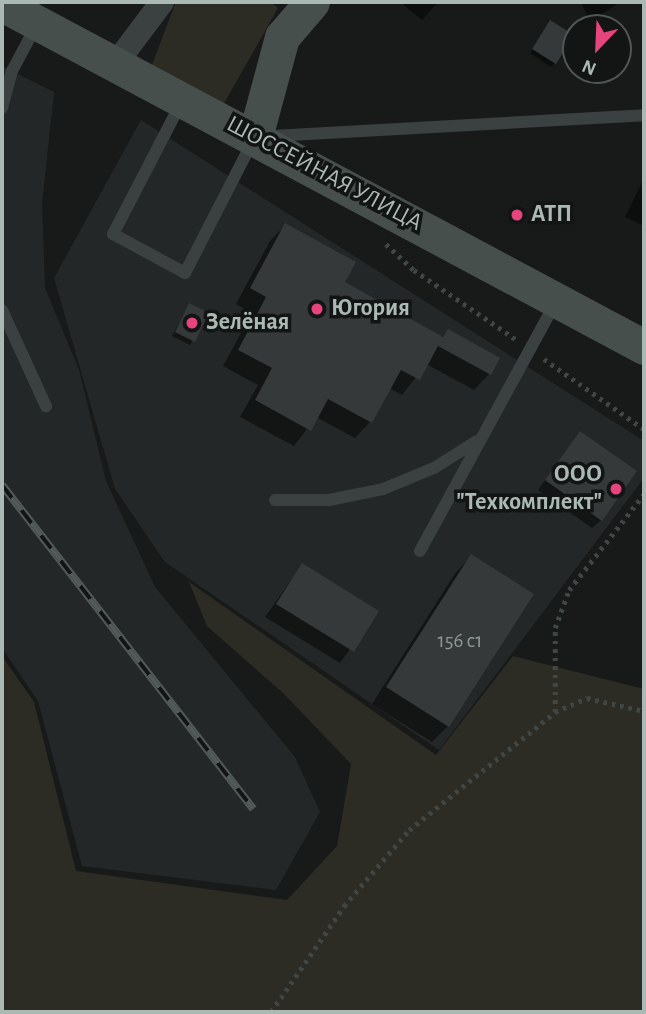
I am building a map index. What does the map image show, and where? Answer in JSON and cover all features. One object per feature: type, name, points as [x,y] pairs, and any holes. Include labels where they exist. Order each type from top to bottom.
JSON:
[{"type":"main road","points":[[255,137],[282,37],[312,2]]},
{"type":"main road","name":"ШОССЕЙНАЯ УЛИЦА","points":[[2,4],[36,26],[255,137],[558,298],[644,347]]},
{"type":"street","points":[[114,66],[162,2]]},
{"type":"lane","points":[[2,108],[12,71],[36,26]]},
{"type":"lane","points":[[182,101],[113,234],[185,273],[255,137],[644,115]]},
{"type":"lane","points":[[420,551],[558,298]]},
{"type":"lane","points":[[2,310],[46,406]]},
{"type":"lane","points":[[275,500],[330,499],[383,489],[434,468],[480,439]]},
{"type":"path","points":[[376,236],[414,271],[644,429]]},
{"type":"path","points":[[555,712],[555,628],[569,590],[644,494]]},
{"type":"path","points":[[271,1012],[344,906],[409,830],[555,712],[587,698],[644,711]]},
{"type":"shaded area","points":[[176,2],[271,2],[278,8],[222,107],[151,67]]},
{"type":"shaded area","points":[[2,66],[54,92],[42,204],[45,288],[79,370],[106,481],[155,587],[295,757],[320,812],[276,890],[82,866],[38,701],[2,648]]},
{"type":"shaded area","points":[[141,120],[644,441],[644,478],[439,750],[165,562],[115,489],[54,278]]},
{"type":"shaded area","points":[[189,582],[436,755],[513,656],[644,689],[644,1012],[2,1012],[2,656],[34,702],[76,871],[287,900],[337,846],[351,764],[283,693],[207,626]]},
{"type":"building","points":[[550,20],[562,28],[562,54],[556,64],[532,49]]},
{"type":"building","points":[[285,223],[356,262],[345,282],[443,337],[448,329],[500,358],[491,375],[438,346],[420,380],[401,370],[372,423],[328,399],[311,431],[255,400],[272,368],[238,350],[266,297],[250,288]]},
{"type":"building","name":"Зелёная","points":[[189,303],[209,313],[195,342],[175,332]]},
{"type":"building","points":[[580,431],[637,471],[602,521],[545,480]]},
{"type":"building","points":[[471,554],[534,594],[449,727],[386,687]]},
{"type":"building","points":[[302,563],[379,611],[354,652],[276,604]]},
{"type":"railway","points":[[2,485],[253,809]]},
{"type":"place","name":"АТП","points":[[517,215]]},
{"type":"place","name":"Югория","points":[[317,309]]},
{"type":"place","name":"Зелёная","points":[[192,323]]},
{"type":"place","name":"ООО \"Техкомплект\"","points":[[616,489]]}]
